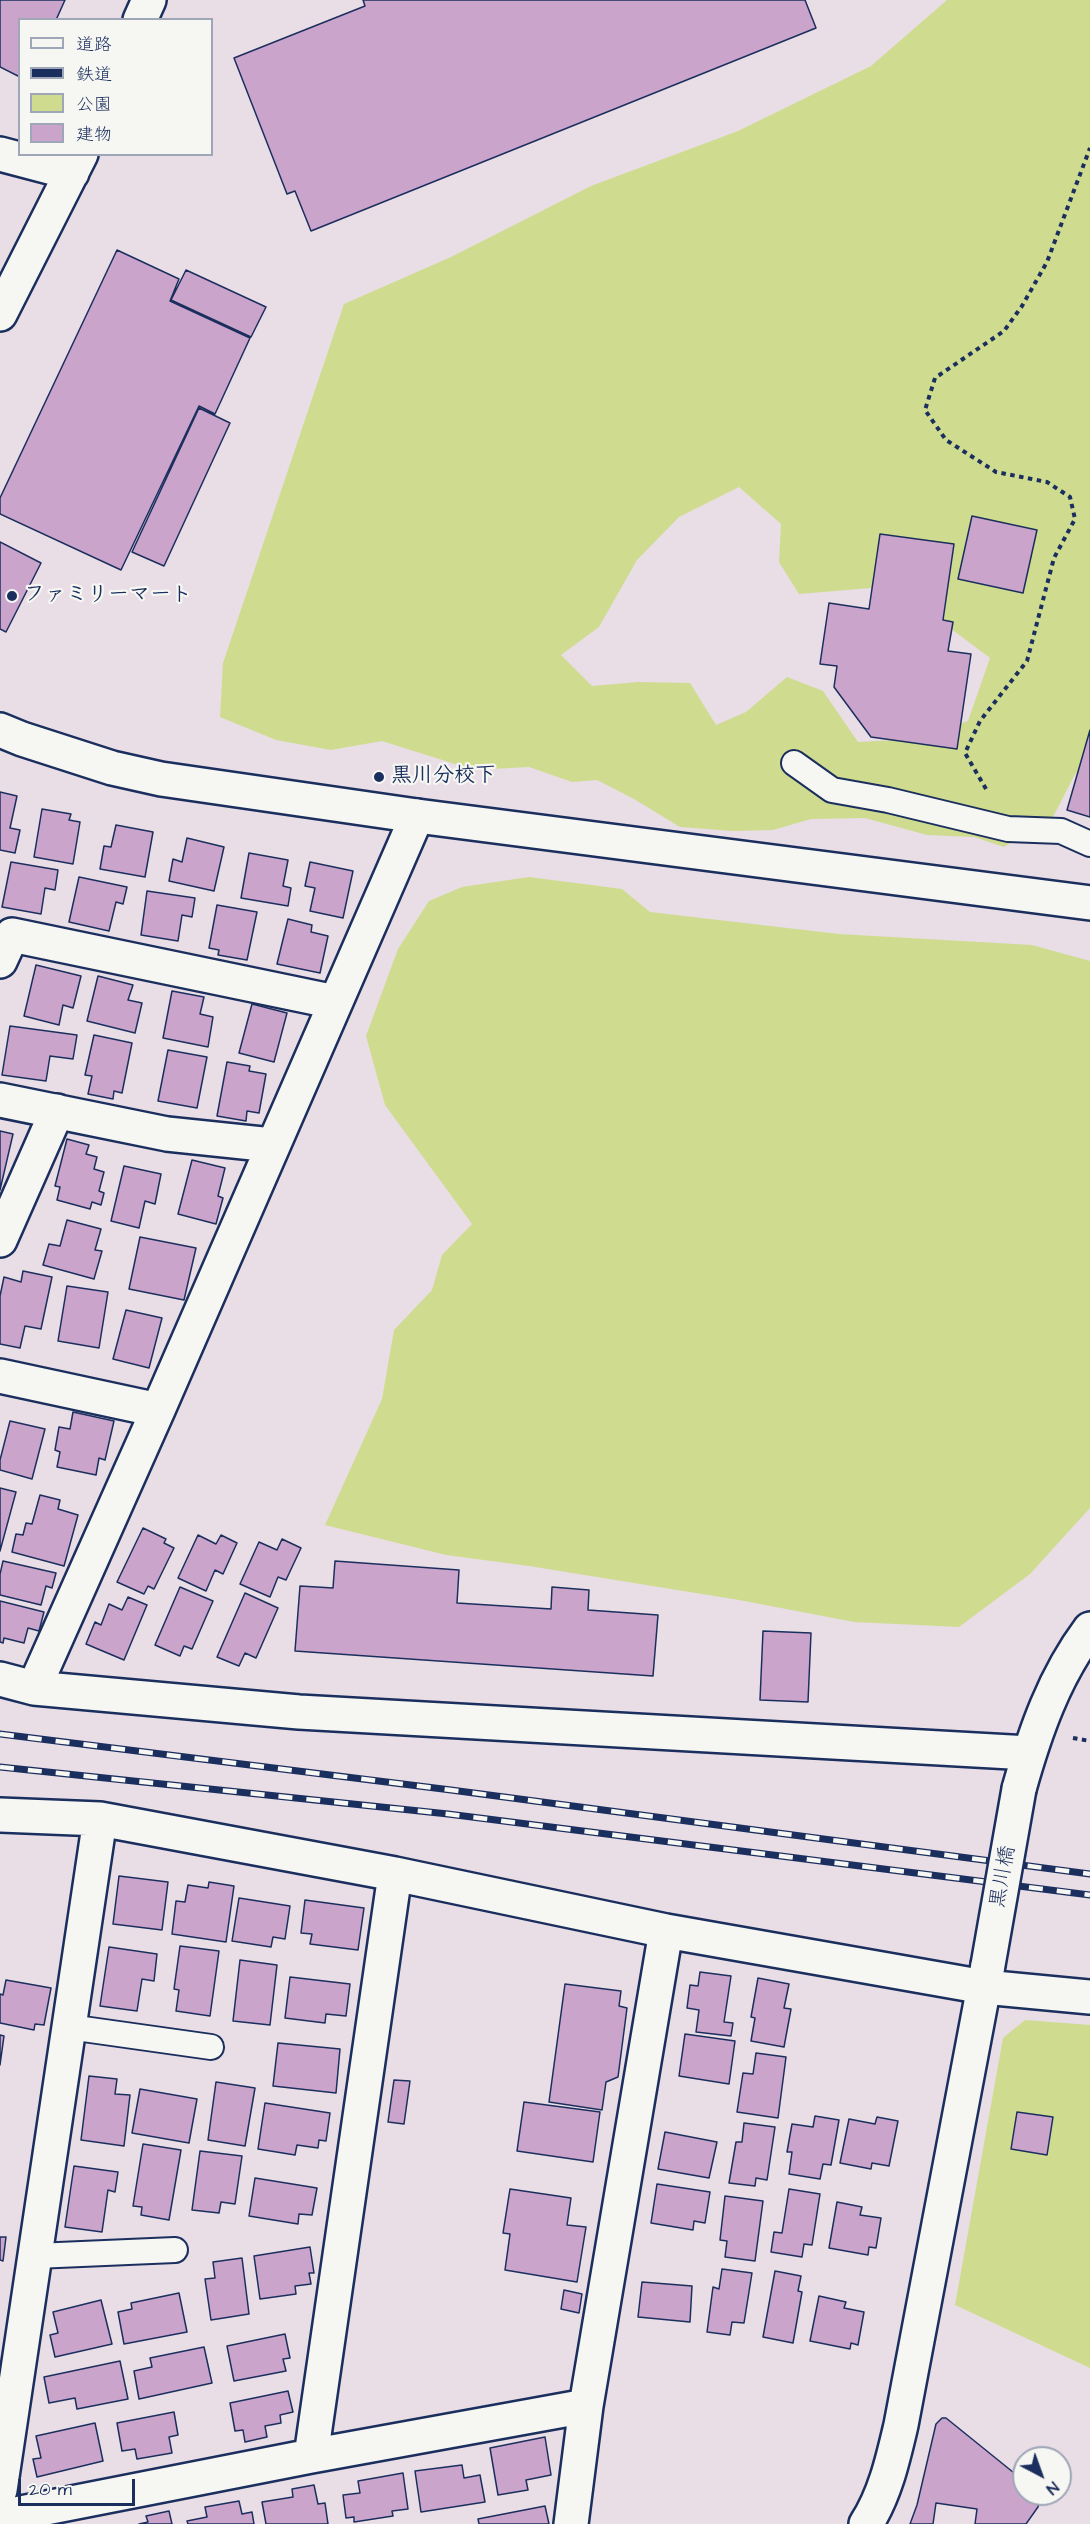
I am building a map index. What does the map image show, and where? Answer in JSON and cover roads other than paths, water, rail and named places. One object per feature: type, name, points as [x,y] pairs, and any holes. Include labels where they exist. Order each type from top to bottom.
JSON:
[{"type":"street","points":[[141,18],[149,0]]},
{"type":"street","points":[[0,154],[77,164],[0,314]]},
{"type":"street","points":[[0,730],[112,768],[161,779],[417,816],[1090,903]]},
{"type":"street","points":[[33,1688],[158,1410],[272,1144],[417,816]]},
{"type":"street","points":[[0,961],[12,935],[335,1002]]},
{"type":"street","points":[[0,1100],[167,1134],[272,1144]]},
{"type":"street","points":[[0,1239],[57,1111]]},
{"type":"street","points":[[0,1376],[158,1410]]},
{"type":"street","name":"黒川橋","points":[[866,2524],[873,2514],[891,2469],[901,2425],[1019,1790],[1029,1753],[1048,1702],[1067,1662],[1090,1629]]},
{"type":"street","points":[[0,1679],[33,1688],[299,1712],[1029,1753]]},
{"type":"street","points":[[0,1815],[100,1819],[395,1874],[666,1931],[986,1976],[1090,1997]]},
{"type":"street","points":[[0,2490],[100,1819]]},
{"type":"street","points":[[311,2456],[395,1874]]},
{"type":"street","points":[[572,2524],[586,2406],[666,1931]]},
{"type":"street","points":[[0,2517],[311,2456],[586,2406]]},
{"type":"lane","points":[[794,763],[832,790],[888,800],[1008,829],[1061,831],[1090,844]]},
{"type":"lane","points":[[69,2027],[211,2047]]},
{"type":"lane","points":[[34,2256],[175,2250]]},
{"type":"railway","points":[[0,1734],[451,1790],[1090,1874]]},
{"type":"railway","points":[[0,1767],[448,1814],[1090,1895]]},
{"type":"place","name":"ファミリーマート","points":[[12,596]]},
{"type":"place","name":"黒川分校下","points":[[379,777]]}]
